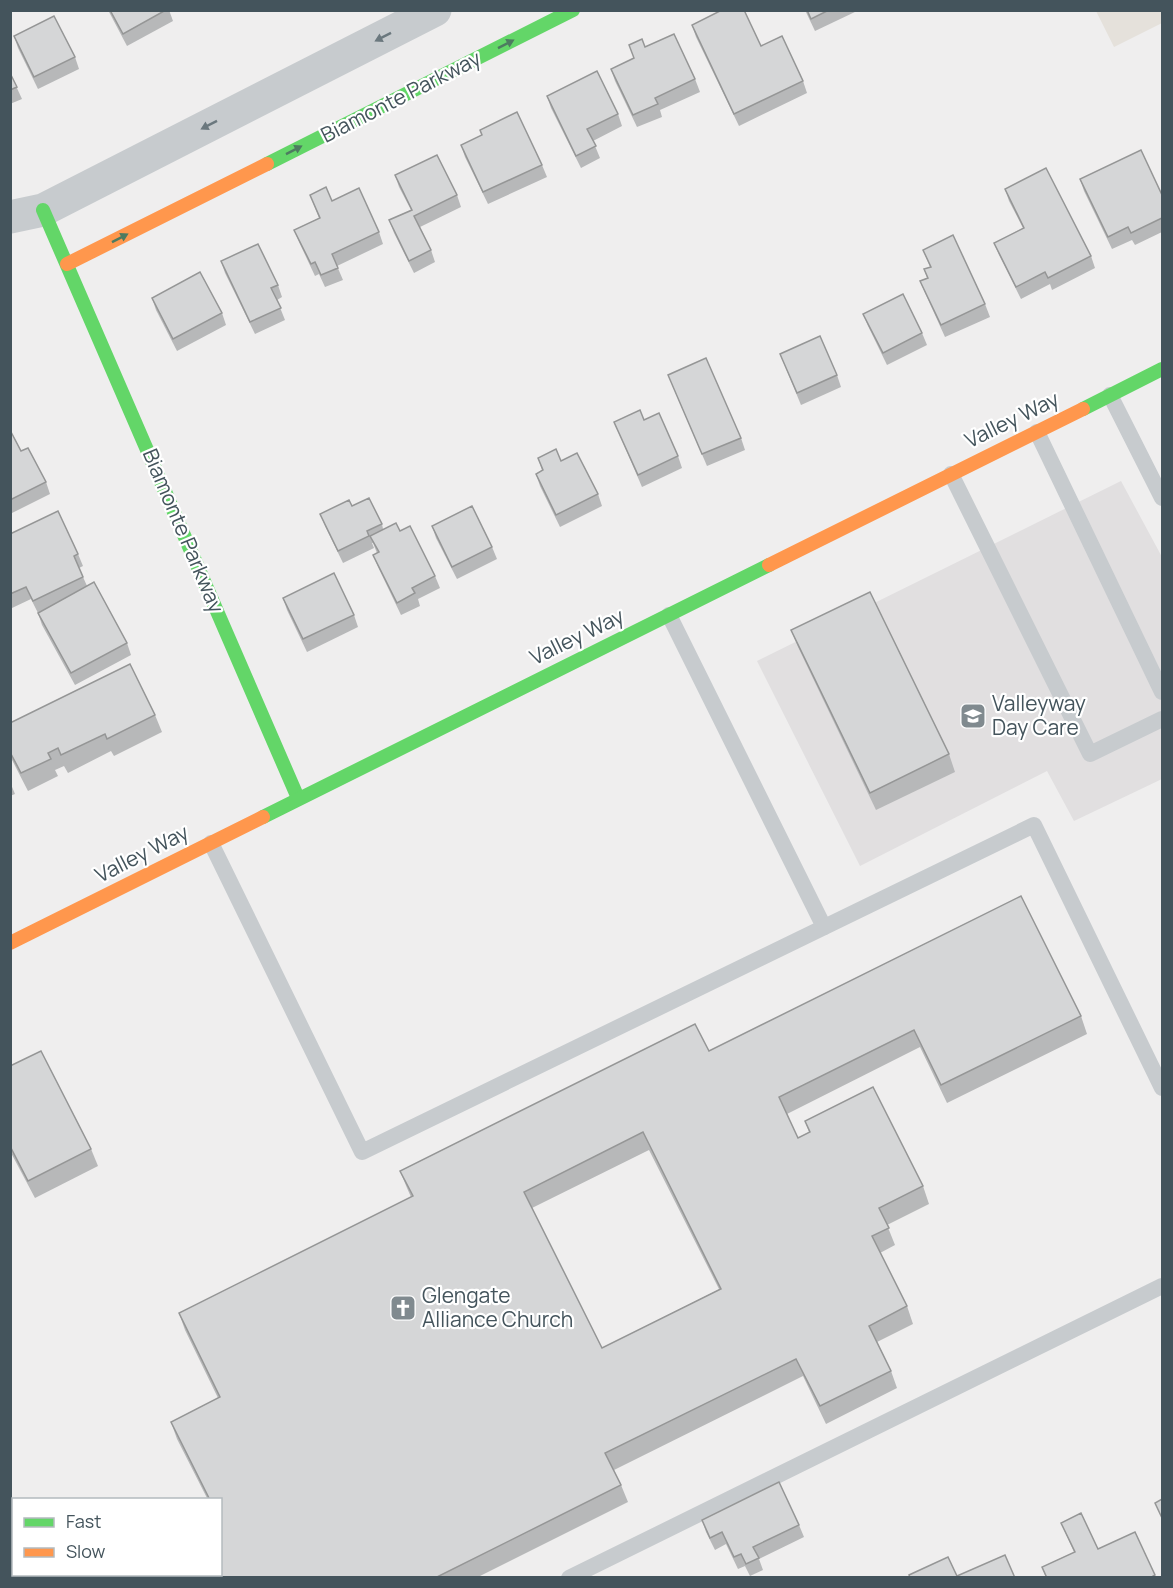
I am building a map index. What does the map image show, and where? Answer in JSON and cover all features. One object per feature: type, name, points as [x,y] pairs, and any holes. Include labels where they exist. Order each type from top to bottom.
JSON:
[{"type":"street","points":[[10,217],[43,210],[435,10]]},
{"type":"street","name":"Biamonte Parkway","points":[[68,264],[573,10]]},
{"type":"street","name":"Biamonte Parkway","points":[[43,210],[298,798]]},
{"type":"street","name":"Valley Way","points":[[10,943],[1162,369]]},
{"type":"lane","points":[[1110,395],[1162,498]]},
{"type":"lane","points":[[1037,432],[1162,692]]},
{"type":"lane","points":[[951,474],[1090,754],[1162,719]]},
{"type":"lane","points":[[669,615],[824,927]]},
{"type":"lane","points":[[211,843],[362,1152],[1034,825],[1162,1088]]},
{"type":"lane","points":[[569,1578],[1162,1286]]},
{"type":"shaded area","points":[[1096,11],[1162,11],[1162,23],[1114,47]]},
{"type":"shaded area","name":"Valleyway Day Care","points":[[1121,481],[1162,557],[1162,779],[1074,821],[1047,771],[860,866],[757,661]]},
{"type":"building","points":[[110,10],[166,10],[123,34]]},
{"type":"building","points":[[720,10],[744,10],[761,46],[782,36],[803,81],[734,114],[692,25]]},
{"type":"building","points":[[807,10],[829,10],[811,19]]},
{"type":"building","points":[[54,16],[75,57],[34,77],[14,36]]},
{"type":"building","points":[[674,34],[695,79],[655,98],[658,104],[633,115],[611,69],[634,58],[629,45],[642,39],[645,47]]},
{"type":"building","points":[[597,71],[618,114],[587,129],[596,146],[576,156],[547,96]]},
{"type":"building","points":[[10,73],[17,87],[10,90]]},
{"type":"building","points":[[517,112],[542,165],[483,192],[461,145],[482,135],[480,130]]},
{"type":"building","points":[[1141,150],[1162,195],[1162,218],[1131,233],[1128,227],[1108,237],[1080,179]]},
{"type":"building","points":[[437,155],[457,195],[414,216],[431,250],[409,261],[389,220],[412,210],[395,175]]},
{"type":"building","points":[[1046,168],[1091,256],[1048,278],[1045,272],[1016,287],[994,243],[1024,228],[1005,189]]},
{"type":"building","points":[[326,187],[332,201],[359,188],[379,232],[332,254],[338,268],[321,275],[315,262],[311,264],[294,230],[320,218],[310,195]]},
{"type":"building","points":[[953,235],[985,304],[941,325],[920,281],[928,278],[924,269],[931,267],[923,250]]},
{"type":"building","points":[[258,244],[278,285],[271,288],[281,308],[250,322],[221,261]]},
{"type":"building","points":[[200,272],[222,313],[173,339],[152,298]]},
{"type":"building","points":[[903,294],[922,333],[883,353],[863,314]]},
{"type":"building","points":[[820,336],[837,375],[797,393],[780,354]]},
{"type":"building","points":[[706,358],[741,438],[702,454],[668,375]]},
{"type":"building","points":[[640,410],[644,420],[659,413],[678,456],[638,475],[614,422]]},
{"type":"building","points":[[10,430],[21,451],[28,448],[46,482],[10,500]]},
{"type":"building","points":[[556,449],[561,461],[577,453],[598,494],[556,515],[536,474],[543,470],[538,458]]},
{"type":"building","points":[[369,498],[382,524],[367,531],[369,536],[338,551],[320,514],[349,500],[352,506]]},
{"type":"building","points":[[472,506],[492,547],[452,567],[432,526]]},
{"type":"building","points":[[58,511],[78,554],[74,556],[83,577],[33,601],[26,587],[10,594],[10,534]]},
{"type":"building","points":[[396,523],[400,531],[410,526],[435,576],[412,588],[415,593],[397,603],[373,555],[379,552],[370,536]]},
{"type":"building","points":[[334,573],[354,615],[303,639],[283,598]]},
{"type":"building","points":[[94,582],[127,643],[71,673],[38,613]]},
{"type":"building","points":[[870,592],[949,754],[870,793],[791,630]]},
{"type":"building","points":[[130,664],[155,715],[107,739],[105,734],[61,755],[58,748],[48,753],[51,759],[21,773],[10,752],[10,723]]},
{"type":"building","points":[[1021,896],[1081,1016],[941,1085],[914,1030],[779,1097],[798,1138],[810,1132],[805,1121],[873,1087],[923,1186],[879,1208],[889,1228],[872,1236],[907,1306],[869,1326],[891,1371],[820,1406],[796,1359],[605,1453],[621,1485],[435,1578],[158,1578],[157,1576],[222,1576],[222,1498],[209,1498],[171,1422],[220,1397],[179,1313],[413,1196],[400,1171],[695,1024],[709,1051]],"holes":[[[643,1132],[721,1289],[602,1348],[524,1192]]]},
{"type":"building","points":[[41,1051],[91,1149],[28,1181],[10,1146],[10,1066]]},
{"type":"building","points":[[779,1482],[799,1525],[753,1547],[759,1558],[746,1564],[741,1554],[734,1557],[722,1532],[710,1538],[702,1520]]},
{"type":"building","points":[[1162,1499],[1162,1518],[1155,1503]]},
{"type":"building","points":[[1081,1513],[1098,1549],[1135,1532],[1155,1575],[1150,1578],[1047,1578],[1042,1567],[1075,1552],[1061,1523]]},
{"type":"building","points":[[1005,1555],[1015,1578],[910,1578],[909,1575],[948,1557],[957,1576]]},
{"type":"traffic: fast","points":[[267,164],[573,10]]},
{"type":"traffic: fast","points":[[43,210],[298,798]]},
{"type":"traffic: fast","points":[[1083,409],[1162,369]]},
{"type":"traffic: fast","points":[[263,817],[769,565]]},
{"type":"traffic: slow","points":[[67,264],[267,164]]},
{"type":"traffic: slow","points":[[769,565],[1083,409]]},
{"type":"traffic: slow","points":[[10,943],[263,817]]},
{"type":"place","name":"Valleyway Day Care","points":[[973,716]]},
{"type":"place","name":"Glengate Alliance Church","points":[[403,1308]]}]
